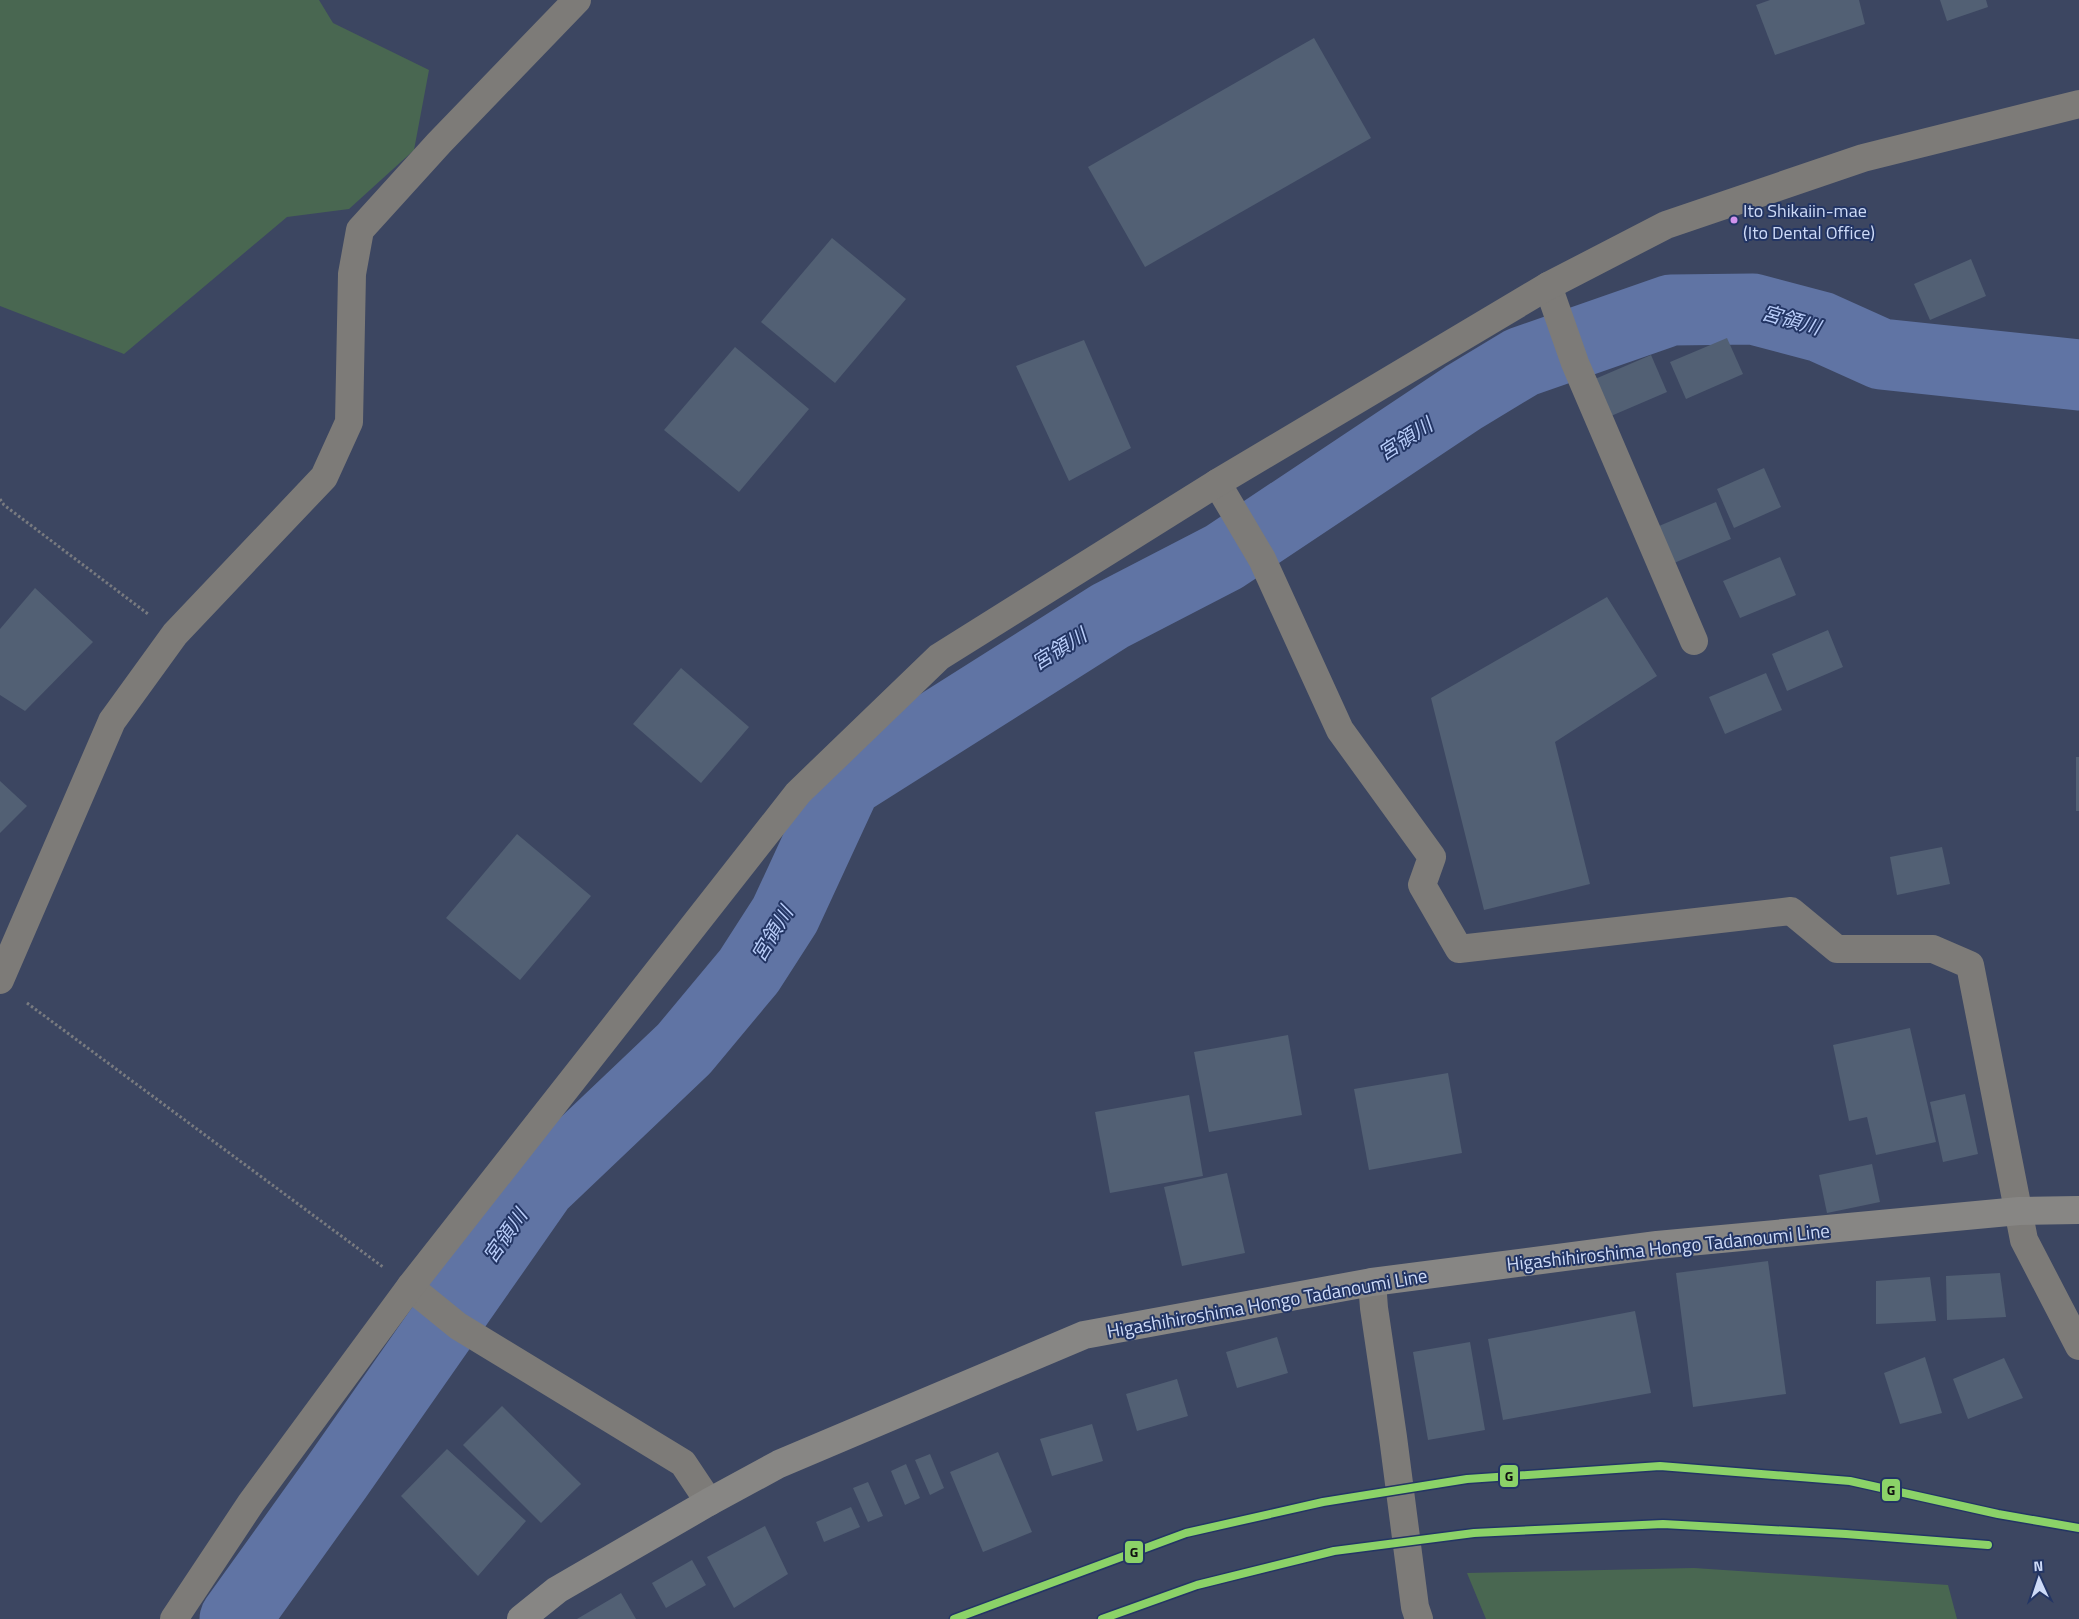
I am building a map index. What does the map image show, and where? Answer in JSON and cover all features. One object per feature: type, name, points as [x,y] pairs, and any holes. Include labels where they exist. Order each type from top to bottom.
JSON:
[{"type":"main road","name":"Higashihiroshima Hongo Tadanoumi Line","points":[[521,1619],[557,1590],[709,1502],[779,1464],[1084,1335],[1372,1282],[1656,1245],[2019,1211],[2079,1210]]},
{"type":"street","points":[[0,980],[112,721],[175,634],[324,476],[349,422],[352,274],[360,230],[439,143],[577,0]]},
{"type":"street","points":[[174,1619],[250,1502],[410,1288],[798,793],[939,657],[1217,483],[1548,286],[1666,225],[1863,158],[2079,104]]},
{"type":"street","points":[[1548,286],[1575,364],[1694,641]]},
{"type":"street","points":[[1217,483],[1262,559],[1340,730],[1432,857],[1422,884],[1459,949],[1791,911],[1837,949],[1933,949],[1970,965],[2024,1240],[2079,1346]]},
{"type":"street","points":[[1372,1282],[1374,1308],[1417,1613]]},
{"type":"street","points":[[410,1288],[458,1326],[683,1463],[709,1502]]},
{"type":"path","points":[[0,499],[4,505],[175,634]]},
{"type":"path","points":[[24,1001],[410,1288]]},
{"type":"green space","points":[[0,0],[319,0],[333,23],[429,70],[414,150],[349,209],[287,217],[124,354],[0,306]]},
{"type":"green space","points":[[1694,1568],[1948,1585],[1957,1619],[1486,1619],[1467,1573]]},
{"type":"building","points":[[1770,0],[1859,0],[1865,24],[1775,55],[1756,5]]},
{"type":"building","points":[[1940,0],[1986,0],[1988,7],[1947,21]]},
{"type":"building","points":[[1314,38],[1371,138],[1145,267],[1088,167]]},
{"type":"building","points":[[832,238],[906,299],[835,383],[761,322]]},
{"type":"building","points":[[1971,259],[1986,296],[1930,320],[1914,284]]},
{"type":"building","points":[[1727,338],[1743,374],[1686,399],[1670,362]]},
{"type":"building","points":[[1084,340],[1131,448],[1069,481],[1016,366]]},
{"type":"building","points":[[735,347],[809,409],[739,492],[664,430]]},
{"type":"building","points":[[1651,355],[1667,392],[1611,416],[1595,379]]},
{"type":"building","points":[[1764,468],[1781,507],[1734,528],[1717,489]]},
{"type":"building","points":[[1716,502],[1731,539],[1674,563],[1659,526]]},
{"type":"building","points":[[1780,557],[1796,595],[1740,618],[1723,581]]},
{"type":"building","points":[[35,588],[93,642],[25,711],[0,695],[0,629]]},
{"type":"building","points":[[1607,597],[1657,676],[1555,742],[1590,884],[1484,910],[1431,698]]},
{"type":"building","points":[[1828,630],[1843,667],[1787,691],[1772,654]]},
{"type":"building","points":[[681,668],[749,727],[701,783],[633,724]]},
{"type":"building","points":[[1766,673],[1782,710],[1725,734],[1709,697]]},
{"type":"building","points":[[2076,757],[2079,757],[2079,811],[2076,811]]},
{"type":"building","points":[[0,781],[27,806],[0,833]]},
{"type":"building","points":[[517,834],[591,896],[520,980],[446,918]]},
{"type":"building","points":[[1942,847],[1950,884],[1897,895],[1890,857]]},
{"type":"building","points":[[1910,1028],[1936,1142],[1876,1155],[1867,1117],[1849,1121],[1833,1045]]},
{"type":"building","points":[[1288,1035],[1302,1115],[1209,1132],[1194,1052]]},
{"type":"building","points":[[1448,1073],[1462,1153],[1369,1170],[1354,1089]]},
{"type":"building","points":[[1965,1094],[1978,1154],[1943,1162],[1930,1102]]},
{"type":"building","points":[[1189,1095],[1203,1176],[1110,1193],[1095,1112]]},
{"type":"building","points":[[1872,1164],[1880,1202],[1827,1213],[1819,1175]]},
{"type":"building","points":[[1227,1173],[1245,1253],[1182,1266],[1164,1187]]},
{"type":"building","points":[[1768,1261],[1786,1394],[1693,1407],[1676,1273]]},
{"type":"building","points":[[2000,1273],[2006,1317],[1947,1320],[1946,1276]]},
{"type":"building","points":[[1930,1277],[1936,1321],[1876,1324],[1876,1281]]},
{"type":"building","points":[[1635,1311],[1651,1393],[1503,1420],[1488,1339]]},
{"type":"building","points":[[1277,1337],[1288,1373],[1237,1388],[1226,1352]]},
{"type":"building","points":[[1470,1342],[1485,1430],[1428,1440],[1413,1352]]},
{"type":"building","points":[[1925,1357],[1942,1413],[1900,1424],[1884,1373]]},
{"type":"building","points":[[2004,1358],[2023,1398],[1968,1419],[1953,1379]]},
{"type":"building","points":[[1177,1379],[1188,1416],[1137,1431],[1126,1394]]},
{"type":"building","points":[[502,1406],[581,1484],[541,1523],[463,1445]]},
{"type":"building","points":[[1092,1424],[1103,1461],[1052,1476],[1040,1439]]},
{"type":"building","points":[[447,1449],[526,1521],[478,1576],[401,1496]]},
{"type":"building","points":[[998,1452],[1032,1532],[983,1552],[950,1472]]},
{"type":"building","points":[[930,1454],[944,1488],[930,1495],[915,1460]]},
{"type":"building","points":[[906,1464],[920,1498],[905,1505],[891,1471]]},
{"type":"building","points":[[868,1482],[883,1516],[868,1522],[853,1488]]},
{"type":"building","points":[[851,1507],[860,1527],[824,1542],[816,1522]]},
{"type":"building","points":[[765,1526],[788,1574],[734,1608],[707,1557]]},
{"type":"building","points":[[692,1560],[706,1585],[666,1608],[652,1583]]},
{"type":"building","points":[[621,1593],[636,1619],[577,1619]]},
{"type":"waterway","name":"宮領川","points":[[235,1619],[541,1185],[684,1049],[749,971],[785,915],[846,783],[1110,616],[1224,557],[1464,397],[1522,362],[1671,310],[1753,309],[1821,327],[1881,354],[2079,375]]},
{"type":"transit line","name":"G","points":[[954,1619],[1186,1533],[1323,1502],[1467,1479],[1660,1466],[1850,1481],[1998,1514],[2079,1528]]},
{"type":"transit line","name":"G","points":[[1102,1619],[1197,1585],[1334,1551],[1474,1533],[1663,1524],[1846,1534],[1988,1545]]},
{"type":"place","name":"Ito Shikaiin-mae (Ito Dental Office)","points":[[1734,220]]}]
